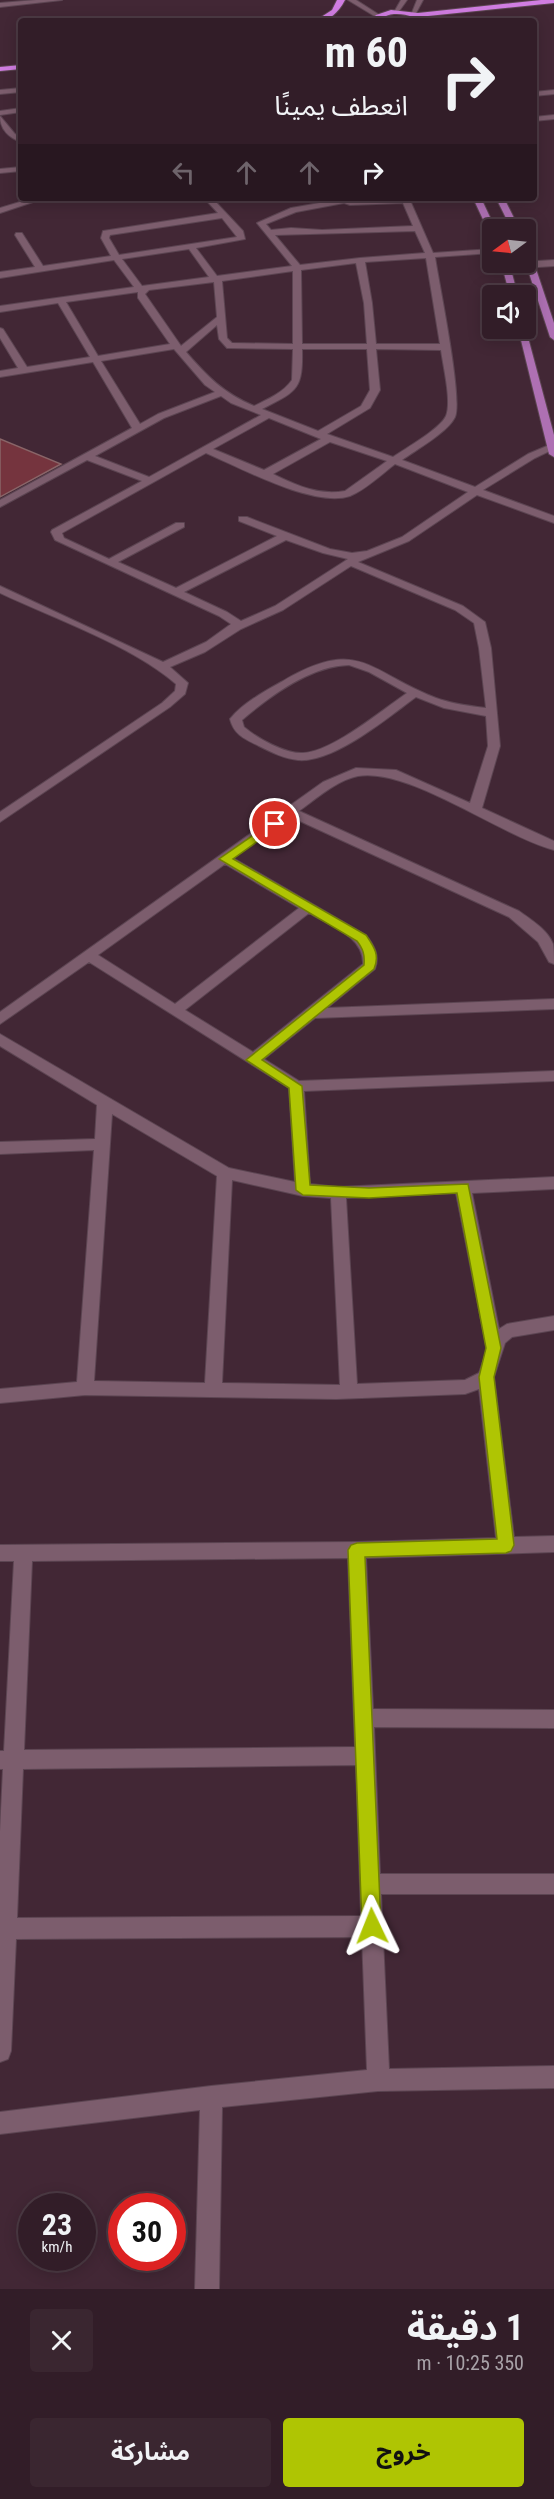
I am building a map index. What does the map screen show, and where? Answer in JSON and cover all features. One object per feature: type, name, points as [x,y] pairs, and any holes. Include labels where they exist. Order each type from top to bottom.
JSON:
[{"type":"highway","points":[[324,18],[335,11],[341,0]]},
{"type":"highway","points":[[473,0],[504,7]]},
{"type":"highway","points":[[378,18],[393,13],[415,14],[554,1]]},
{"type":"highway","points":[[464,18],[554,7]]},
{"type":"highway","points":[[415,14],[422,18]]},
{"type":"highway","points":[[0,64],[18,61]]},
{"type":"highway","points":[[0,69],[18,66]]},
{"type":"main road","points":[[478,201],[487,219]]},
{"type":"main road","points":[[502,201],[510,219]]},
{"type":"main road","points":[[534,273],[554,337]]},
{"type":"main road","points":[[525,339],[553,449]]},
{"type":"street","points":[[0,5],[59,0]]},
{"type":"street","points":[[351,0],[374,18]]},
{"type":"street","points":[[376,4],[393,13],[404,0]]},
{"type":"street","points":[[415,14],[420,0]]},
{"type":"street","points":[[0,92],[18,90]]},
{"type":"street","points":[[537,94],[554,92]]},
{"type":"street","points":[[0,113],[18,110]]},
{"type":"street","points":[[537,119],[554,117]]},
{"type":"street","points":[[0,118],[12,136],[18,139]]},
{"type":"street","points":[[0,171],[18,169]]},
{"type":"street","points":[[0,211],[32,201]]},
{"type":"street","points":[[0,275],[241,239],[240,233],[211,201]]},
{"type":"street","points":[[255,409],[286,393],[297,380],[297,267],[261,223],[294,210],[332,201]]},
{"type":"street","points":[[348,201],[356,203],[389,201]]},
{"type":"street","points":[[204,449],[315,495],[333,496],[348,493],[442,427],[451,416],[452,392],[430,255],[406,201]]},
{"type":"street","points":[[143,289],[117,259],[105,238],[109,232],[223,215]]},
{"type":"street","points":[[268,233],[291,230],[322,232],[418,228]]},
{"type":"street","points":[[19,235],[41,270]]},
{"type":"street","points":[[192,248],[216,278],[223,339],[230,346],[444,347]]},
{"type":"street","points":[[0,309],[297,267],[482,252]]},
{"type":"street","points":[[265,474],[365,408],[375,390],[369,348],[368,303],[360,260]]},
{"type":"street","points":[[536,264],[554,263]]},
{"type":"street","points":[[143,289],[142,298],[178,349],[201,376],[221,393],[324,437],[554,520]]},
{"type":"street","points":[[60,299],[138,429]]},
{"type":"street","points":[[0,375],[178,349],[222,318]]},
{"type":"street","points":[[0,331],[24,370]]},
{"type":"street","points":[[0,504],[181,407],[221,393]]},
{"type":"street","points":[[237,627],[237,623],[223,614],[60,540],[56,532],[268,415]]},
{"type":"street","points":[[162,666],[204,647],[237,627],[272,612],[354,559],[374,554],[404,539],[474,491],[553,449]]},
{"type":"street","points":[[88,458],[149,480]]},
{"type":"street","points":[[243,519],[354,559],[451,604],[476,619],[483,633],[494,746],[483,777],[476,810]]},
{"type":"street","points":[[109,562],[180,525]]},
{"type":"street","points":[[175,593],[286,535]]},
{"type":"street","points":[[0,589],[162,666],[182,683],[181,692],[128,732],[0,818]]},
{"type":"street","points":[[416,692],[326,752],[308,757],[295,756],[245,734],[238,728],[236,720],[300,676],[328,664],[347,662],[366,667],[442,704],[492,713]]},
{"type":"street","points":[[0,1019],[327,785],[356,772],[396,774],[554,846]]},
{"type":"street","points":[[291,812],[514,914],[535,929],[548,933],[548,943],[554,959]]},
{"type":"street","points":[[225,859],[361,938],[369,949],[371,957],[370,966],[253,1060]]},
{"type":"street","points":[[175,1011],[308,907]]},
{"type":"street","points":[[89,956],[296,1086],[554,1076]]},
{"type":"street","points":[[311,1013],[554,1004]]},
{"type":"street","points":[[0,1039],[225,1173],[303,1190],[338,1193],[554,1183]]},
{"type":"street","points":[[296,1086],[303,1190]]},
{"type":"street","points":[[85,1388],[105,1103]]},
{"type":"street","points":[[0,1148],[102,1144]]},
{"type":"street","points":[[213,1390],[225,1173]]},
{"type":"street","points":[[463,1188],[494,1348]]},
{"type":"street","points":[[338,1193],[350,1391]]},
{"type":"street","points":[[506,1545],[486,1377],[494,1348],[507,1331],[554,1323]]},
{"type":"street","points":[[0,1396],[85,1388],[350,1391],[465,1387],[481,1382],[486,1377]]},
{"type":"street","points":[[0,1553],[357,1550],[554,1544]]},
{"type":"street","points":[[357,1550],[378,2080]]},
{"type":"street","points":[[0,2051],[7,1760],[23,1552]]},
{"type":"street","points":[[363,1718],[554,1719]]},
{"type":"street","points":[[7,1760],[365,1756]]},
{"type":"street","points":[[370,1884],[554,1884]]},
{"type":"street","points":[[3,1929],[372,1926]]},
{"type":"street","points":[[0,2123],[211,2097],[378,2080],[554,2077]]},
{"type":"street","points":[[207,2289],[211,2097]]},
{"type":"building","points":[[0,439],[61,464],[0,497]]},
{"type":"route","points":[[275,824],[225,859],[361,938],[369,949],[371,957],[370,966],[253,1060],[296,1086],[303,1190],[369,1193],[463,1188],[494,1348],[486,1377],[506,1545],[357,1550],[372,1926]]}]
